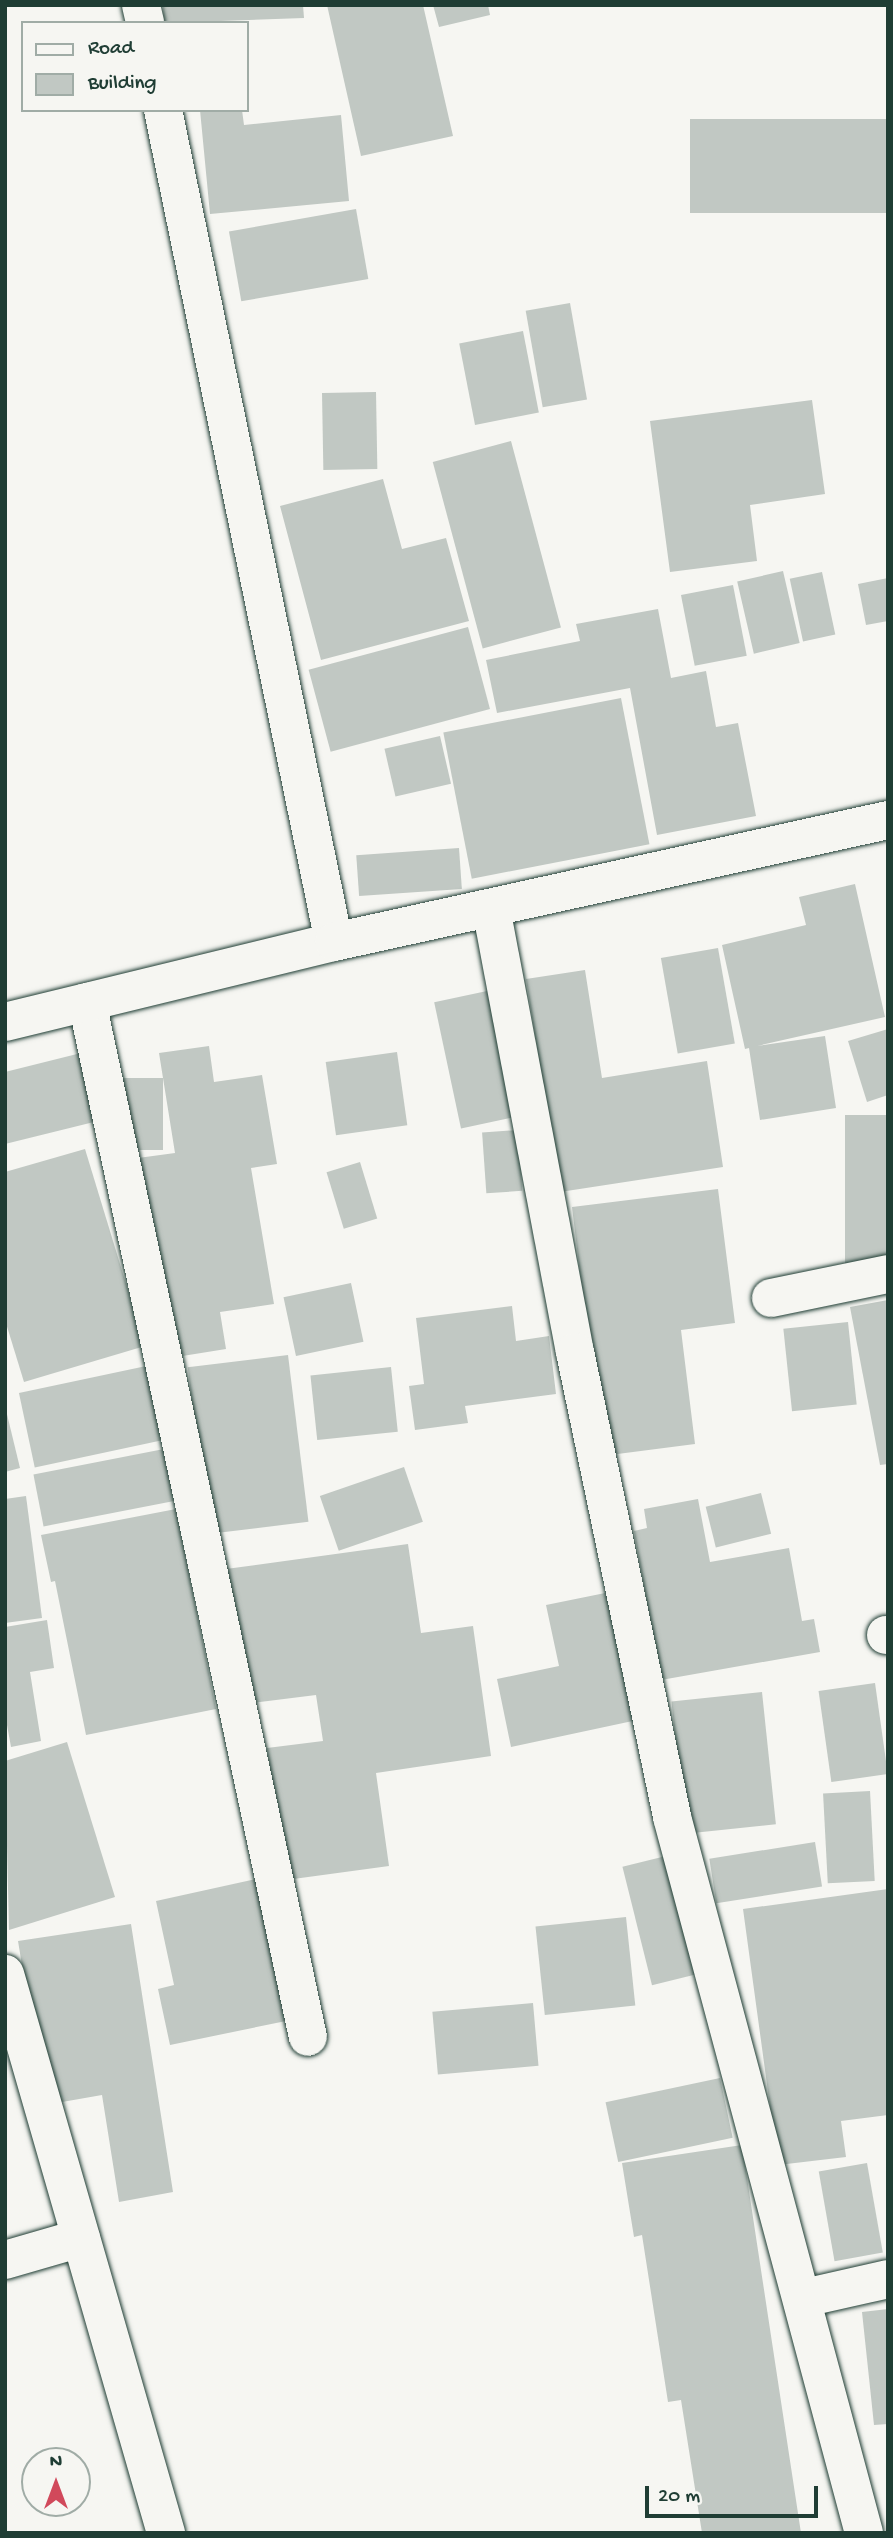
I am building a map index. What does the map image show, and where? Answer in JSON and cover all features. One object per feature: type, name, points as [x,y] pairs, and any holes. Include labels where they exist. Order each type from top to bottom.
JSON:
[{"type":"street","points":[[163,112],[334,942]]},
{"type":"street","points":[[5,1022],[334,942],[888,820]]},
{"type":"street","points":[[491,908],[575,1352],[672,1817],[804,2298],[864,2533]]},
{"type":"street","points":[[87,1002],[308,2037]]},
{"type":"street","points":[[771,1298],[888,1274]]},
{"type":"street","points":[[5,1974],[166,2533]]},
{"type":"street","points":[[5,2260],[81,2238]]},
{"type":"street","points":[[804,2298],[888,2279]]},
{"type":"building","points":[[163,5],[303,5],[304,18],[220,21],[164,21]]},
{"type":"building","points":[[327,5],[423,5],[453,136],[361,156]]},
{"type":"building","points":[[433,5],[488,5],[490,15],[439,27]]},
{"type":"building","points":[[200,112],[242,112],[244,125],[341,115],[349,201],[210,214]]},
{"type":"building","points":[[690,119],[888,119],[888,213],[690,213]]},
{"type":"building","points":[[356,209],[368,279],[241,301],[229,231]]},
{"type":"building","points":[[570,303],[587,400],[543,407],[526,311]]},
{"type":"building","points":[[523,331],[539,412],[475,425],[459,343]]},
{"type":"building","points":[[376,392],[377,469],[323,470],[322,393]]},
{"type":"building","points":[[812,400],[825,494],[750,505],[757,561],[670,572],[650,421]]},
{"type":"building","points":[[511,441],[561,627],[483,648],[433,462]]},
{"type":"building","points":[[383,479],[402,549],[446,538],[469,621],[321,660],[280,506]]},
{"type":"building","points":[[783,571],[800,643],[754,654],[737,582]]},
{"type":"building","points":[[822,572],[835,635],[803,641],[790,579]]},
{"type":"building","points":[[888,578],[888,621],[866,625],[858,584]]},
{"type":"building","points":[[733,585],[747,656],[695,666],[681,595]]},
{"type":"building","points":[[658,609],[671,678],[706,671],[716,727],[738,723],[756,816],[657,835],[630,688],[497,713],[486,660],[580,641],[576,624]]},
{"type":"building","points":[[468,627],[490,709],[331,752],[309,670]]},
{"type":"building","points":[[621,698],[649,844],[472,879],[443,733]]},
{"type":"building","points":[[440,736],[451,784],[395,797],[384,749]]},
{"type":"building","points":[[459,848],[462,889],[359,896],[356,855]]},
{"type":"building","points":[[855,884],[885,1017],[757,1046],[825,1036],[836,1108],[760,1120],[749,1048],[745,1049],[722,945],[806,925],[799,897]]},
{"type":"building","points":[[718,948],[735,1044],[678,1054],[661,958]]},
{"type":"building","points":[[585,970],[602,1078],[707,1061],[723,1167],[560,1192],[526,979]]},
{"type":"building","points":[[487,991],[514,1117],[461,1128],[434,1002]]},
{"type":"building","points":[[888,1029],[888,1095],[867,1102],[848,1041]]},
{"type":"building","points":[[209,1046],[214,1082],[262,1075],[277,1164],[251,1168],[274,1304],[220,1312],[226,1349],[170,1358],[138,1158],[175,1153],[159,1053]]},
{"type":"building","points":[[85,1052],[102,1120],[5,1144],[5,1072]]},
{"type":"building","points":[[397,1052],[407,1125],[336,1135],[326,1062]]},
{"type":"building","points":[[122,1078],[163,1078],[163,1150],[122,1150]]},
{"type":"building","points":[[845,1115],[888,1115],[888,1265],[845,1265]]},
{"type":"building","points":[[518,1130],[522,1191],[486,1193],[482,1133]]},
{"type":"building","points":[[85,1149],[145,1346],[24,1382],[5,1320],[5,1172]]},
{"type":"building","points":[[360,1162],[377,1218],[344,1229],[327,1172]]},
{"type":"building","points":[[718,1189],[735,1323],[681,1330],[695,1444],[602,1456],[572,1207]]},
{"type":"building","points":[[351,1283],[363,1342],[296,1356],[284,1297]]},
{"type":"building","points":[[888,1300],[888,1464],[880,1465],[850,1307]]},
{"type":"building","points":[[512,1306],[516,1341],[549,1336],[556,1394],[465,1406],[468,1423],[415,1430],[409,1386],[424,1384],[416,1318]]},
{"type":"building","points":[[848,1322],[857,1405],[792,1411],[783,1329]]},
{"type":"building","points":[[288,1355],[308,1522],[208,1534],[188,1367]]},
{"type":"building","points":[[151,1365],[167,1439],[35,1467],[19,1393]]},
{"type":"building","points":[[391,1367],[398,1432],[317,1440],[310,1375]]},
{"type":"building","points":[[5,1406],[20,1468],[5,1472]]},
{"type":"building","points":[[164,1449],[174,1501],[44,1526],[33,1474]]},
{"type":"building","points":[[404,1467],[423,1522],[339,1551],[320,1496]]},
{"type":"building","points":[[761,1493],[771,1534],[716,1548],[706,1507]]},
{"type":"building","points":[[26,1496],[42,1618],[5,1623],[5,1499]]},
{"type":"building","points":[[698,1499],[710,1562],[789,1548],[802,1621],[814,1619],[820,1652],[661,1680],[634,1531],[647,1528],[644,1509]]},
{"type":"building","points":[[176,1509],[216,1709],[86,1735],[55,1581],[51,1582],[41,1535]]},
{"type":"building","points":[[408,1544],[421,1633],[473,1626],[491,1756],[376,1773],[389,1866],[286,1880],[267,1748],[323,1741],[316,1695],[245,1704],[226,1569]]},
{"type":"building","points":[[615,1591],[642,1719],[511,1747],[497,1679],[559,1666],[546,1605]]},
{"type":"building","points":[[47,1620],[54,1668],[30,1672],[41,1741],[11,1747],[5,1714],[5,1627]]},
{"type":"building","points":[[875,1683],[888,1774],[831,1782],[819,1691]]},
{"type":"building","points":[[762,1692],[776,1824],[685,1834],[671,1702]]},
{"type":"building","points":[[67,1742],[115,1897],[9,1930],[5,1761]]},
{"type":"building","points":[[870,1791],[875,1881],[828,1883],[823,1793]]},
{"type":"building","points":[[815,1842],[822,1886],[716,1903],[709,1859]]},
{"type":"building","points":[[670,1855],[700,1973],[652,1985],[622,1867]]},
{"type":"building","points":[[256,1879],[286,2021],[170,2045],[158,1989],[174,1985],[156,1901]]},
{"type":"building","points":[[888,1889],[888,2115],[841,2121],[846,2157],[778,2165],[743,1909]]},
{"type":"building","points":[[626,1917],[635,2006],[545,2015],[535,1927]]},
{"type":"building","points":[[131,1924],[173,2192],[119,2202],[102,2095],[45,2105],[18,1941]]},
{"type":"building","points":[[533,2003],[538,2066],[438,2075],[432,2012]]},
{"type":"building","points":[[720,2078],[733,2138],[618,2162],[606,2102]]},
{"type":"building","points":[[742,2145],[801,2533],[702,2533],[681,2400],[668,2402],[642,2235],[634,2237],[622,2163]]},
{"type":"building","points":[[867,2163],[883,2253],[835,2261],[819,2172]]},
{"type":"building","points":[[888,2309],[888,2424],[874,2425],[862,2312]]}]
